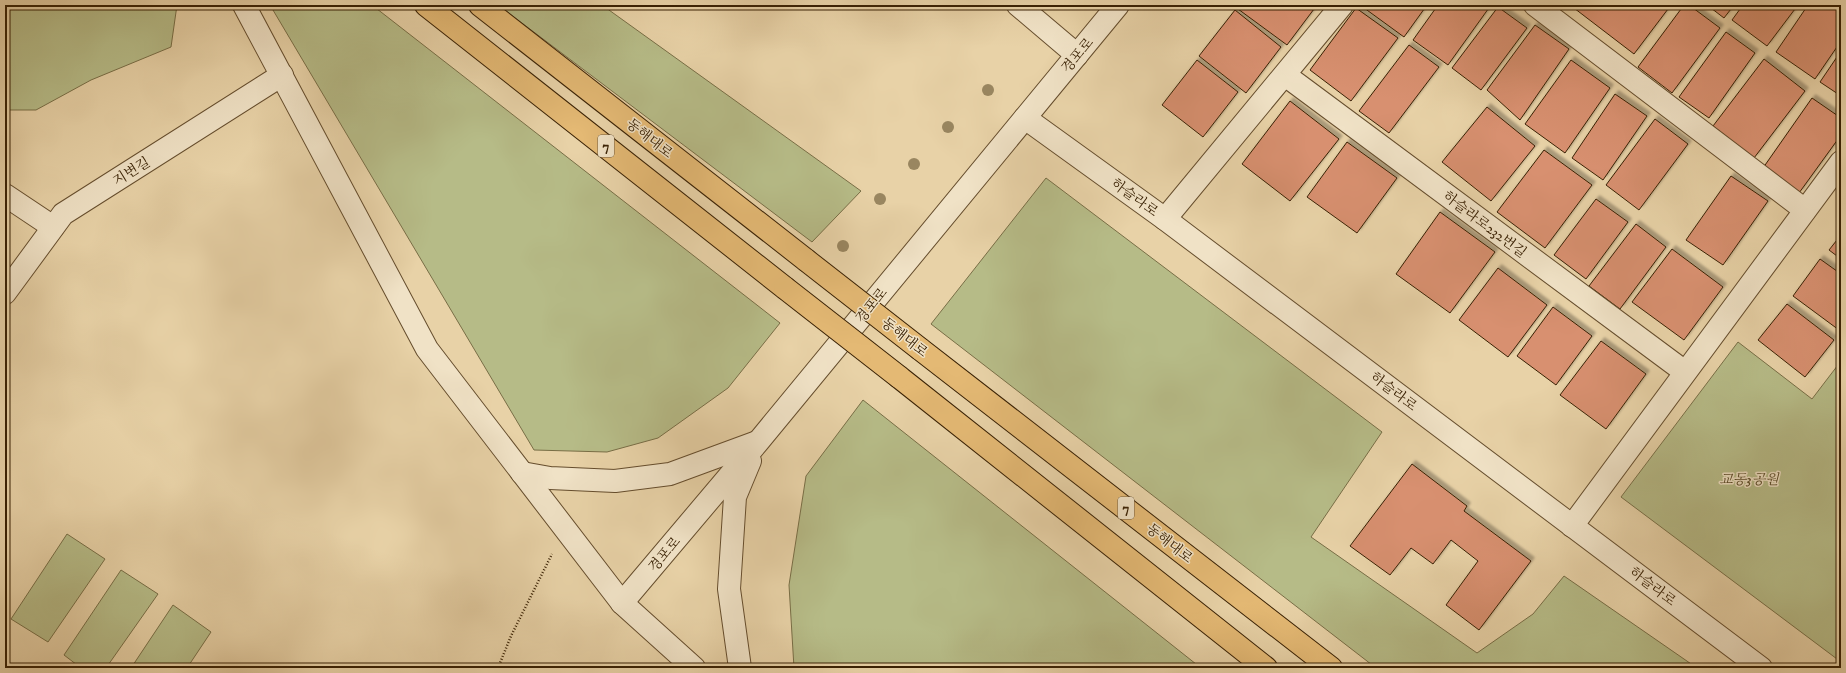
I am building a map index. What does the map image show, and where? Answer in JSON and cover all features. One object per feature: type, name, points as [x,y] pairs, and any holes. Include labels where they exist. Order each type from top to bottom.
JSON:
[{"type":"main road","name":"7","points":[[426,5],[1266,668]]},
{"type":"main road","name":"동해대로","points":[[480,5],[1331,668]]},
{"type":"street","points":[[244,5],[427,349],[622,603],[694,668]]},
{"type":"street","points":[[1018,5],[1077,55]]},
{"type":"street","name":"경포로","points":[[622,603],[758,442],[1118,5]]},
{"type":"street","points":[[1165,219],[1342,5]]},
{"type":"street","points":[[1535,5],[1805,210]]},
{"type":"street","name":"지변길","points":[[5,293],[63,214],[282,75]]},
{"type":"street","name":"하슬라로232번길","points":[[1284,75],[1685,372]]},
{"type":"street","name":"하슬라로","points":[[1024,118],[1165,219],[1761,668]]},
{"type":"street","points":[[1572,526],[1841,162]]},
{"type":"street","points":[[5,195],[53,227]]},
{"type":"street","points":[[522,473],[550,478],[615,481],[670,474],[758,442]]},
{"type":"street","points":[[740,668],[729,589],[735,497],[758,442]]},
{"type":"path","points":[[498,668],[511,636],[565,529]]},
{"type":"green space","points":[[5,5],[177,5],[171,47],[91,80],[36,110],[5,110]]},
{"type":"green space","points":[[270,5],[372,5],[780,323],[728,388],[658,438],[607,452],[534,450]]},
{"type":"green space","points":[[498,5],[602,5],[861,191],[812,242]]},
{"type":"green space","points":[[1046,178],[1382,432],[1311,537],[1477,653],[1533,614],[1564,576],[1697,668],[1376,668],[931,324]]},
{"type":"green space","name":"교동3공원","points":[[1738,342],[1812,399],[1841,361],[1841,662],[1621,497]]},
{"type":"green space","points":[[863,400],[1201,668],[794,668],[789,585],[806,476]]},
{"type":"green space","points":[[67,534],[105,559],[48,642],[11,619]]},
{"type":"green space","points":[[121,570],[158,594],[106,668],[81,668],[64,655]]},
{"type":"green space","points":[[173,605],[211,632],[187,668],[131,668]]},
{"type":"building","points":[[1241,5],[1317,5],[1287,45],[1238,9]]},
{"type":"building","points":[[1360,5],[1427,5],[1404,37]]},
{"type":"building","points":[[1438,5],[1491,5],[1448,65],[1413,40]]},
{"type":"building","points":[[1570,5],[1671,5],[1634,54]]},
{"type":"building","points":[[1684,5],[1689,5],[1720,28],[1672,93],[1638,67]]},
{"type":"building","points":[[1707,5],[1734,5],[1724,18]]},
{"type":"building","points":[[1743,5],[1798,5],[1767,46],[1732,20]]},
{"type":"building","points":[[1808,5],[1829,5],[1841,13],[1841,41],[1815,79],[1776,52]]},
{"type":"building","points":[[1498,7],[1527,28],[1481,90],[1452,68]]},
{"type":"building","points":[[1356,8],[1398,38],[1351,101],[1310,70]]},
{"type":"building","points":[[1235,10],[1281,47],[1246,93],[1199,56]]},
{"type":"building","points":[[1535,25],[1569,49],[1520,120],[1487,90]]},
{"type":"building","points":[[1726,32],[1755,53],[1709,118],[1679,97]]},
{"type":"building","points":[[1409,45],[1439,67],[1389,133],[1359,111]]},
{"type":"building","points":[[1841,51],[1841,96],[1820,82]]},
{"type":"building","points":[[1764,59],[1805,91],[1754,158],[1713,126]]},
{"type":"building","points":[[1197,60],[1238,92],[1203,137],[1162,105]]},
{"type":"building","points":[[1571,60],[1610,88],[1565,153],[1525,124]]},
{"type":"building","points":[[1615,94],[1647,116],[1603,180],[1572,158]]},
{"type":"building","points":[[1812,98],[1841,118],[1841,135],[1799,193],[1763,168]]},
{"type":"building","points":[[1290,101],[1339,139],[1290,201],[1242,164]]},
{"type":"building","points":[[1487,107],[1535,146],[1491,201],[1442,162]]},
{"type":"building","points":[[1655,119],[1688,144],[1639,210],[1606,185]]},
{"type":"building","points":[[1347,142],[1397,178],[1357,233],[1307,197]]},
{"type":"building","points":[[1544,150],[1592,185],[1545,248],[1497,212]]},
{"type":"building","points":[[1731,176],[1768,201],[1723,265],[1686,240]]},
{"type":"building","points":[[1596,199],[1628,222],[1586,279],[1554,255]]},
{"type":"building","points":[[1440,212],[1495,252],[1450,313],[1396,274]]},
{"type":"building","points":[[1636,224],[1666,247],[1620,309],[1589,286]]},
{"type":"building","points":[[1841,235],[1841,259],[1829,250]]},
{"type":"building","points":[[1672,249],[1723,287],[1684,340],[1632,302]]},
{"type":"building","points":[[1820,259],[1841,274],[1841,328],[1839,330],[1793,296]]},
{"type":"building","points":[[1498,268],[1547,305],[1508,357],[1459,320]]},
{"type":"building","points":[[1787,304],[1834,340],[1805,377],[1758,340]]},
{"type":"building","points":[[1553,307],[1592,336],[1556,385],[1517,356]]},
{"type":"building","points":[[1601,341],[1646,374],[1606,429],[1560,395]]},
{"type":"building","points":[[1412,464],[1467,506],[1464,511],[1531,561],[1479,630],[1446,605],[1478,561],[1451,540],[1433,564],[1411,548],[1390,575],[1350,546]]}]
